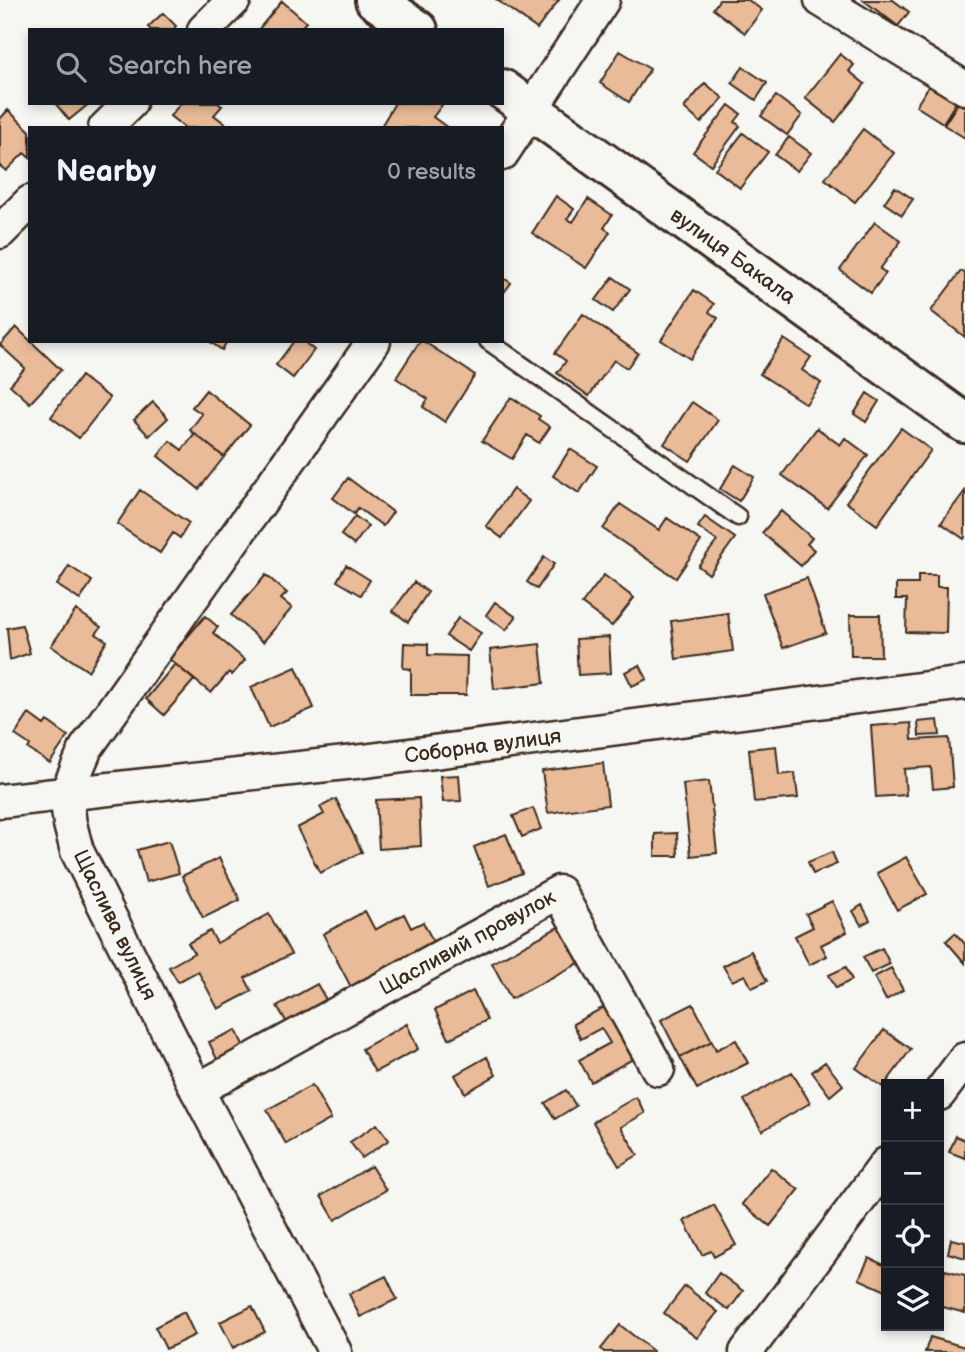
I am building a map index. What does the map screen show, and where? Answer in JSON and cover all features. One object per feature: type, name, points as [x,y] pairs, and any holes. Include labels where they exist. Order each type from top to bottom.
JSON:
[{"type":"street","points":[[206,28],[234,0]]},
{"type":"street","points":[[375,0],[415,28]]},
{"type":"street","points":[[504,147],[517,100],[603,0]]},
{"type":"street","points":[[821,0],[965,88]]},
{"type":"street","name":"вулиця Бакала","points":[[517,100],[965,423]]},
{"type":"street","points":[[107,126],[128,105]]},
{"type":"street","points":[[0,232],[28,204]]},
{"type":"street","points":[[66,795],[86,747],[373,343]]},
{"type":"street","name":"Соборна вулиця","points":[[0,802],[364,761],[965,683]]},
{"type":"street","name":"Щаслива вулиця","points":[[66,795],[77,851],[197,1090],[335,1352]]},
{"type":"street","name":"Щасливий провулок","points":[[197,1090],[559,892],[658,1069]]},
{"type":"street","points":[[944,1087],[965,1059]]},
{"type":"street","points":[[746,1352],[881,1171]]},
{"type":"lane","points":[[491,343],[738,517]]},
{"type":"building","points":[[497,0],[559,0],[537,29]]},
{"type":"building","points":[[719,0],[748,0],[762,10],[745,33],[713,9]]},
{"type":"building","points":[[863,0],[893,0],[909,12],[898,26]]},
{"type":"building","points":[[282,1],[306,22],[301,28],[260,28]]},
{"type":"building","points":[[163,13],[176,26],[174,28],[148,27]]},
{"type":"building","points":[[620,51],[650,69],[629,102],[600,83]]},
{"type":"building","points":[[840,54],[854,65],[849,71],[865,84],[835,122],[805,98]]},
{"type":"building","points":[[743,67],[767,83],[756,100],[732,83]]},
{"type":"building","points":[[705,83],[723,98],[701,123],[684,108]]},
{"type":"building","points":[[929,86],[956,102],[943,123],[916,106]]},
{"type":"building","points":[[776,96],[802,115],[787,135],[761,116]]},
{"type":"building","points":[[958,103],[965,107],[965,138],[944,125]]},
{"type":"building","points":[[57,105],[88,105],[69,120]]},
{"type":"building","points":[[179,105],[221,105],[214,115],[227,125],[182,126],[170,116]]},
{"type":"building","points":[[394,105],[442,105],[433,117],[445,126],[381,126]]},
{"type":"building","points":[[729,105],[741,114],[735,122],[740,126],[711,165],[693,152]]},
{"type":"building","points":[[8,110],[28,129],[28,156],[24,153],[6,171],[0,166],[0,119]]},
{"type":"building","points":[[863,129],[894,153],[855,202],[825,179]]},
{"type":"building","points":[[743,133],[768,152],[740,188],[715,169]]},
{"type":"building","points":[[789,137],[811,153],[797,171],[775,155]]},
{"type":"building","points":[[895,187],[913,199],[902,215],[884,203]]},
{"type":"building","points":[[556,196],[574,209],[567,219],[573,222],[588,199],[612,215],[604,228],[610,232],[586,268],[532,233]]},
{"type":"building","points":[[875,222],[901,241],[880,269],[886,273],[871,293],[840,270]]},
{"type":"building","points":[[961,271],[965,273],[965,337],[931,311]]},
{"type":"building","points":[[613,277],[630,289],[613,312],[596,300]]},
{"type":"building","points":[[504,278],[511,283],[504,292]]},
{"type":"building","points":[[694,290],[714,304],[709,312],[718,318],[690,359],[661,340]]},
{"type":"building","points":[[583,314],[638,353],[627,368],[614,360],[589,396],[557,373],[566,361],[555,353]]},
{"type":"building","points":[[16,327],[28,338],[28,343],[33,343],[61,370],[30,403],[10,385],[25,368],[0,345]]},
{"type":"building","points":[[784,339],[811,357],[802,370],[821,383],[806,404],[760,374]]},
{"type":"building","points":[[212,343],[226,343],[222,350]]},
{"type":"building","points":[[292,343],[305,343],[314,350],[293,378],[276,365]]},
{"type":"building","points":[[419,343],[426,343],[475,375],[445,422],[423,407],[428,399],[396,378]]},
{"type":"building","points":[[81,376],[110,398],[79,438],[51,417]]},
{"type":"building","points":[[206,390],[250,425],[224,457],[190,430],[202,414],[192,407]]},
{"type":"building","points":[[867,393],[879,401],[866,422],[854,414]]},
{"type":"building","points":[[511,397],[540,416],[538,419],[550,427],[539,443],[527,435],[512,459],[482,441]]},
{"type":"building","points":[[153,402],[168,418],[149,436],[134,420]]},
{"type":"building","points":[[692,402],[718,420],[690,461],[664,444]]},
{"type":"building","points":[[817,428],[840,445],[845,438],[868,455],[827,508],[782,475]]},
{"type":"building","points":[[901,428],[931,450],[877,525],[846,502]]},
{"type":"building","points":[[195,434],[224,457],[199,489],[158,456],[170,441],[182,450]]},
{"type":"building","points":[[570,449],[597,466],[579,493],[553,476]]},
{"type":"building","points":[[735,465],[754,477],[739,501],[720,489]]},
{"type":"building","points":[[348,478],[393,512],[383,526],[358,508],[354,514],[333,498]]},
{"type":"building","points":[[513,489],[529,501],[502,538],[486,526]]},
{"type":"building","points":[[140,490],[189,523],[180,538],[173,533],[160,553],[117,524]]},
{"type":"building","points":[[965,491],[965,537],[964,539],[941,523]]},
{"type":"building","points":[[620,504],[659,530],[667,518],[701,541],[676,578],[603,529]]},
{"type":"building","points":[[781,511],[812,538],[807,544],[814,550],[801,566],[762,533]]},
{"type":"building","points":[[355,516],[368,526],[354,545],[341,535]]},
{"type":"building","points":[[705,517],[735,538],[709,574],[698,566],[717,541],[698,527]]},
{"type":"building","points":[[544,557],[554,564],[537,589],[527,582]]},
{"type":"building","points":[[346,565],[370,580],[361,595],[337,581]]},
{"type":"building","points":[[69,566],[92,581],[80,600],[57,585]]},
{"type":"building","points":[[266,575],[287,593],[281,599],[292,608],[263,642],[231,615]]},
{"type":"building","points":[[604,575],[634,598],[612,626],[582,604]]},
{"type":"building","points":[[918,575],[937,575],[937,587],[947,587],[946,633],[906,632],[907,599],[896,599],[896,584],[918,584]]},
{"type":"building","points":[[807,578],[826,633],[783,648],[763,593]]},
{"type":"building","points":[[414,582],[428,592],[408,622],[393,611]]},
{"type":"building","points":[[495,602],[516,617],[506,630],[486,615]]},
{"type":"building","points":[[76,610],[101,627],[96,634],[107,641],[88,671],[51,646]]},
{"type":"building","points":[[728,613],[733,651],[676,659],[671,621]]},
{"type":"building","points":[[850,615],[880,615],[881,656],[851,656]]},
{"type":"building","points":[[205,616],[218,627],[213,633],[245,660],[232,675],[229,672],[211,693],[169,659]]},
{"type":"building","points":[[458,618],[481,633],[469,651],[446,636]]},
{"type":"building","points":[[22,625],[30,653],[10,660],[7,628]]},
{"type":"building","points":[[609,637],[611,673],[578,675],[576,639]]},
{"type":"building","points":[[404,643],[428,644],[428,655],[467,656],[466,695],[411,695],[411,669],[403,668]]},
{"type":"building","points":[[540,644],[544,683],[494,689],[490,650]]},
{"type":"building","points":[[175,664],[194,680],[164,715],[146,699]]},
{"type":"building","points":[[640,665],[647,679],[632,686],[625,672]]},
{"type":"building","points":[[296,667],[314,708],[269,727],[251,687]]},
{"type":"building","points":[[29,714],[44,725],[47,721],[68,736],[50,763],[28,749],[30,745],[15,735]]},
{"type":"building","points":[[938,720],[940,735],[919,736],[918,722]]},
{"type":"building","points":[[911,723],[912,740],[949,738],[953,787],[933,789],[931,767],[904,769],[906,795],[876,797],[871,726]]},
{"type":"building","points":[[776,746],[779,775],[795,773],[798,798],[754,802],[749,749]]},
{"type":"building","points":[[603,763],[608,805],[548,813],[542,771]]},
{"type":"building","points":[[459,775],[461,801],[443,802],[440,776]]},
{"type":"building","points":[[709,781],[717,853],[691,856],[683,784]]},
{"type":"building","points":[[419,798],[421,846],[379,849],[376,800]]},
{"type":"building","points":[[336,799],[362,852],[320,873],[297,828],[324,814],[320,807]]},
{"type":"building","points":[[533,808],[541,829],[522,837],[513,816]]},
{"type":"building","points":[[677,833],[678,856],[655,856],[655,834]]},
{"type":"building","points":[[506,834],[522,873],[489,886],[474,847]]},
{"type":"building","points":[[169,841],[179,873],[146,882],[137,850]]},
{"type":"building","points":[[832,852],[837,864],[813,874],[808,862]]},
{"type":"building","points":[[906,857],[927,894],[897,910],[877,873]]},
{"type":"building","points":[[219,858],[240,900],[203,918],[182,876]]},
{"type":"building","points":[[832,901],[847,932],[821,945],[827,956],[809,965],[795,936],[813,927],[806,914]]},
{"type":"building","points":[[862,905],[870,920],[861,925],[853,911]]},
{"type":"building","points":[[365,911],[375,930],[404,914],[411,928],[423,922],[434,943],[351,987],[323,934]]},
{"type":"building","points":[[269,914],[291,954],[245,978],[252,991],[218,1009],[198,971],[178,982],[169,967],[194,953],[188,943],[210,931],[217,943]]},
{"type":"building","points":[[560,926],[566,936],[571,933],[585,960],[511,999],[492,963]]},
{"type":"building","points":[[955,933],[965,944],[965,963],[946,941]]},
{"type":"building","points":[[882,948],[890,964],[871,973],[863,957]]},
{"type":"building","points":[[751,951],[767,981],[752,988],[745,975],[732,981],[723,966]]},
{"type":"building","points":[[846,967],[852,980],[836,988],[829,975]]},
{"type":"building","points":[[891,968],[903,990],[886,1000],[874,977]]},
{"type":"building","points":[[317,984],[329,1005],[290,1028],[277,1006]]},
{"type":"building","points":[[473,991],[487,1020],[449,1039],[435,1010]]},
{"type":"building","points":[[693,1004],[712,1041],[680,1057],[661,1020]]},
{"type":"building","points":[[604,1007],[633,1059],[591,1082],[579,1060],[610,1043],[601,1028],[581,1039],[573,1024]]},
{"type":"building","points":[[407,1024],[418,1049],[375,1072],[362,1049]]},
{"type":"building","points":[[236,1030],[247,1053],[220,1066],[209,1042]]},
{"type":"building","points":[[884,1030],[911,1049],[889,1079],[881,1079],[881,1086],[856,1068]]},
{"type":"building","points":[[736,1040],[748,1063],[697,1089],[680,1057],[712,1041],[716,1050]]},
{"type":"building","points":[[487,1057],[496,1075],[465,1093],[455,1075]]},
{"type":"building","points":[[825,1062],[843,1085],[830,1096],[812,1072]]},
{"type":"building","points":[[792,1072],[810,1103],[762,1131],[744,1100]]},
{"type":"building","points":[[312,1085],[331,1119],[286,1144],[267,1110]]},
{"type":"building","points":[[566,1090],[576,1106],[555,1119],[545,1103]]},
{"type":"building","points":[[636,1097],[645,1113],[621,1127],[638,1155],[619,1166],[593,1122]]},
{"type":"building","points":[[377,1124],[389,1140],[362,1158],[350,1142]]},
{"type":"building","points":[[956,1136],[965,1140],[965,1158],[949,1152]]},
{"type":"building","points":[[371,1166],[386,1190],[335,1220],[321,1196]]},
{"type":"building","points":[[771,1168],[799,1190],[770,1226],[742,1204]]},
{"type":"building","points":[[714,1205],[736,1245],[714,1257],[711,1251],[702,1255],[684,1221]]},
{"type":"building","points":[[951,1239],[965,1242],[965,1258],[948,1253]]},
{"type":"building","points":[[869,1258],[881,1264],[881,1289],[859,1279]]},
{"type":"building","points":[[945,1270],[965,1275],[965,1313],[944,1307]]},
{"type":"building","points":[[719,1273],[743,1291],[729,1310],[705,1293]]},
{"type":"building","points":[[386,1276],[397,1299],[360,1317],[349,1294]]},
{"type":"building","points":[[685,1286],[718,1312],[697,1338],[664,1313]]},
{"type":"building","points":[[252,1306],[265,1332],[233,1348],[220,1322]]},
{"type":"building","points":[[184,1312],[195,1335],[166,1349],[155,1327]]},
{"type":"building","points":[[620,1325],[653,1351],[604,1352],[601,1349]]},
{"type":"building","points":[[930,1337],[965,1347],[965,1352],[925,1352]]}]
